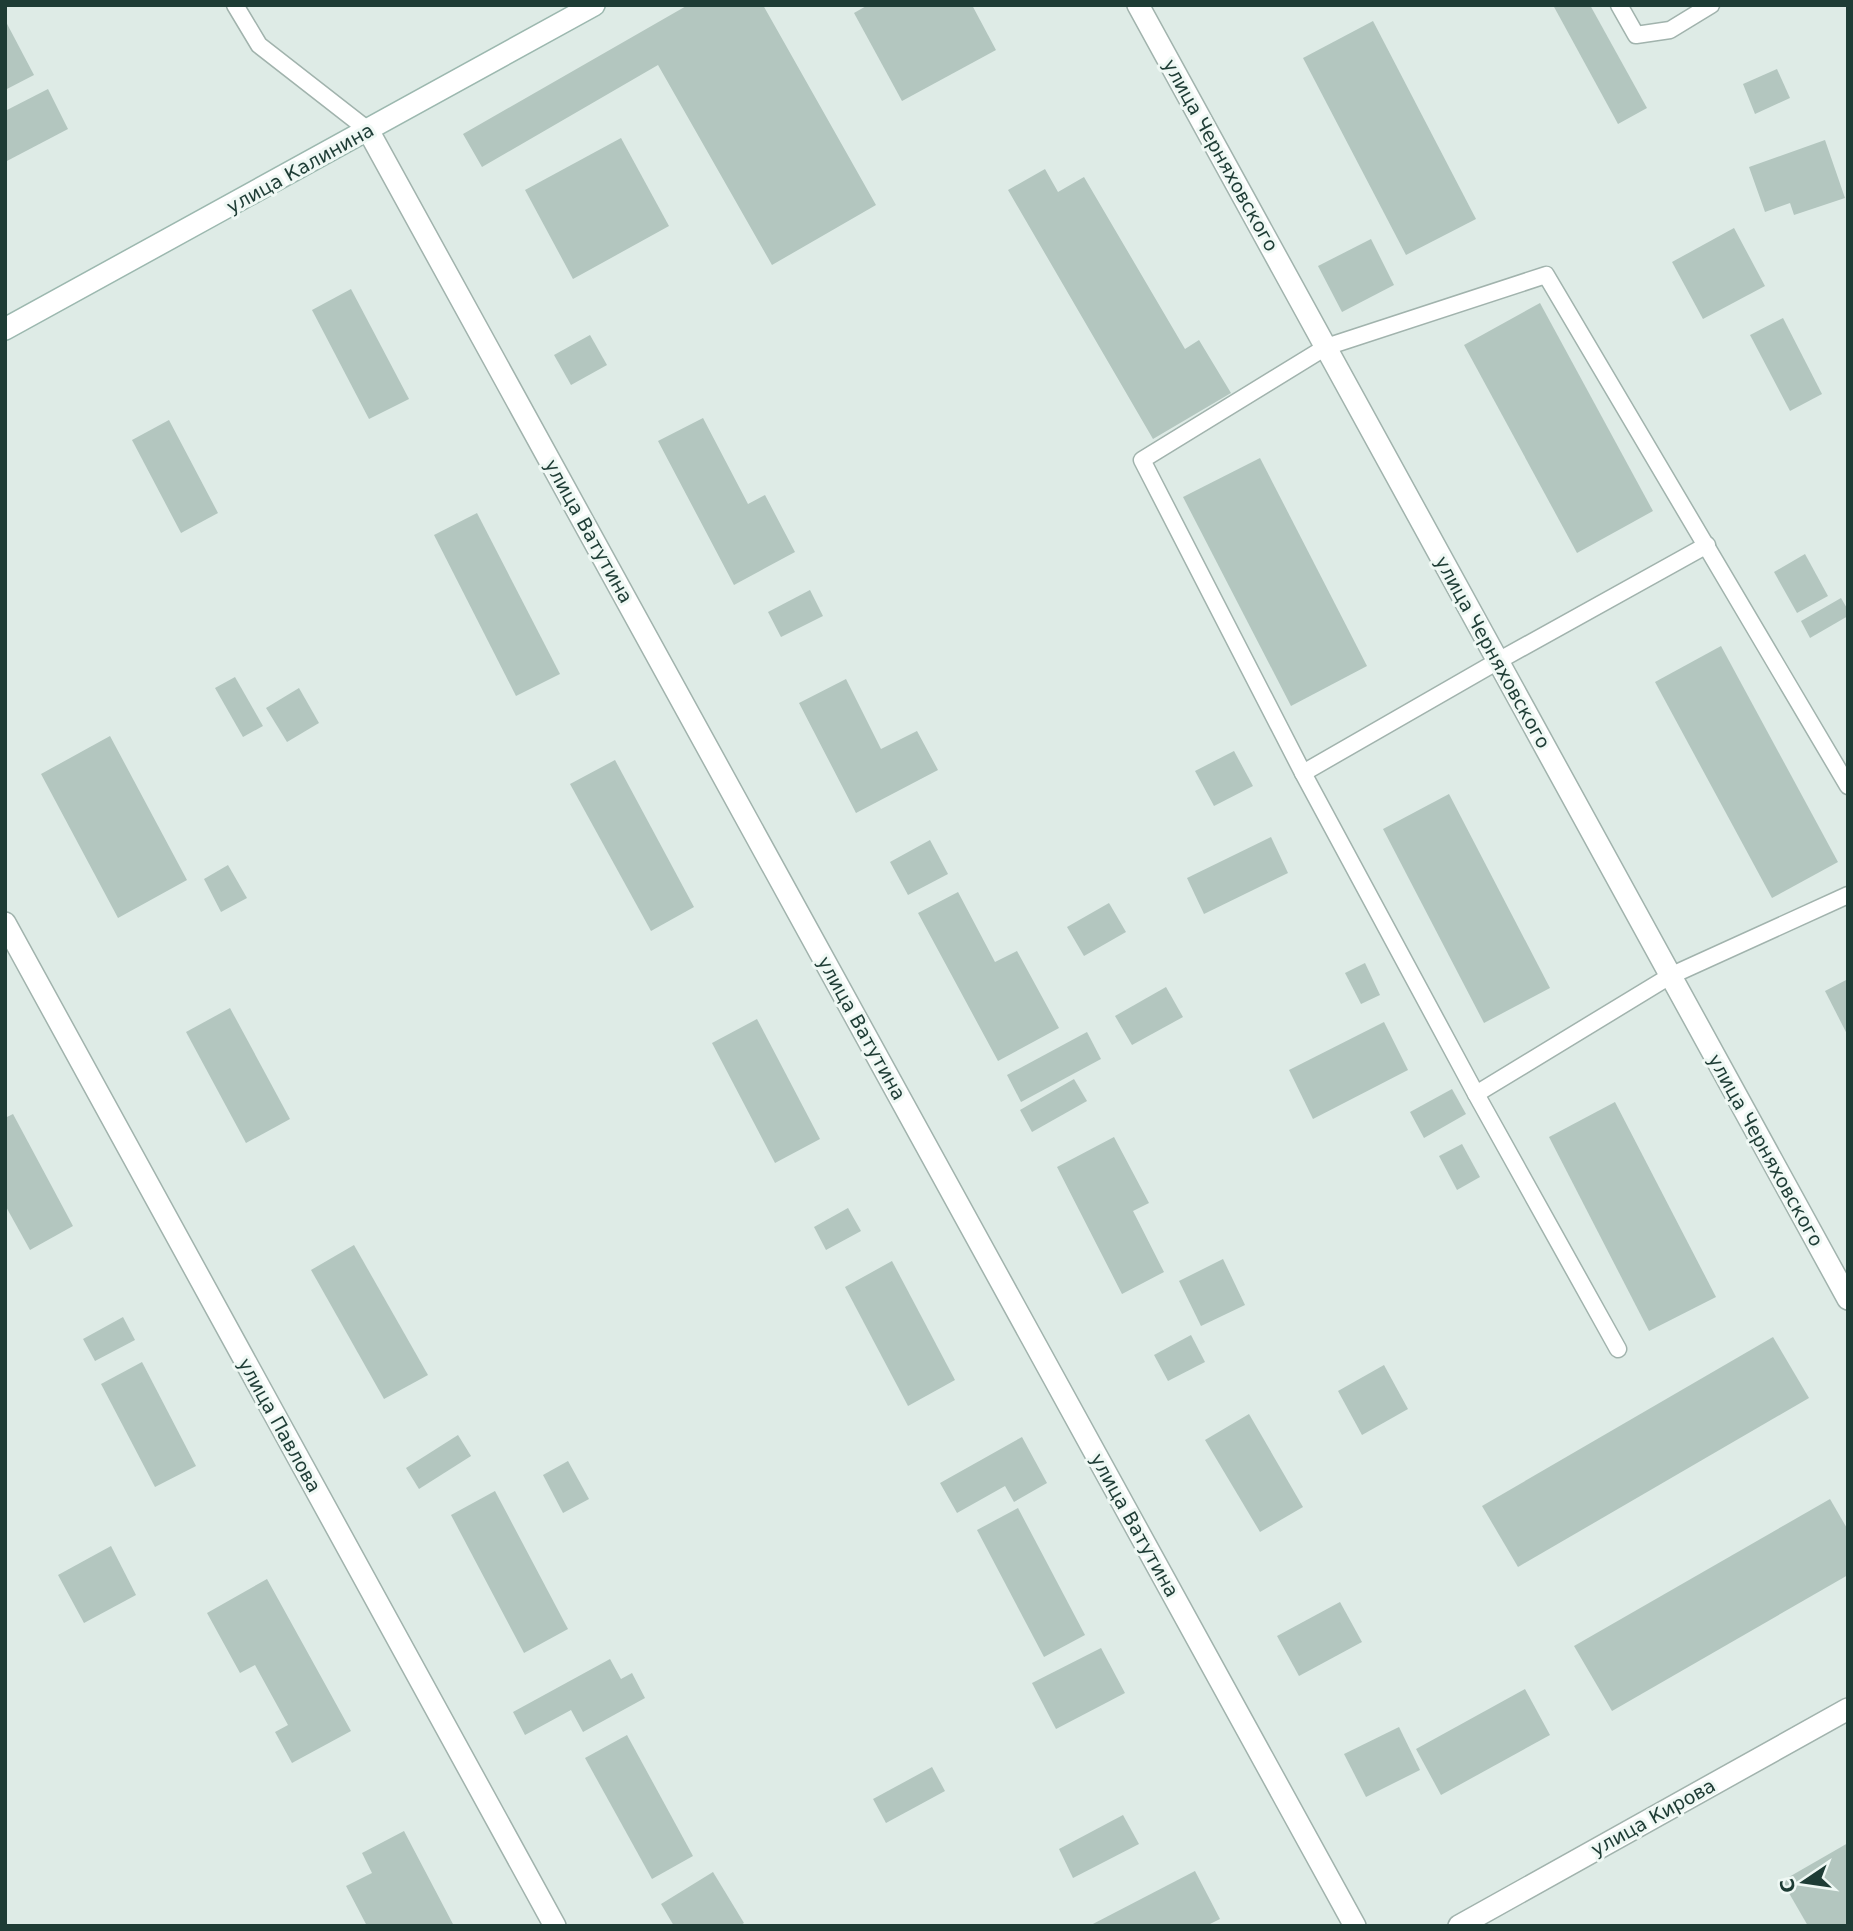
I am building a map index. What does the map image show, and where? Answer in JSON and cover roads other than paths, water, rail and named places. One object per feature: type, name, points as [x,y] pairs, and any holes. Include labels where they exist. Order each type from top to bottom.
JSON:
[{"type":"street","name":"улица Калинина","points":[[7,325],[594,5]]},
{"type":"street","name":"улица Черняховского","points":[[1138,5],[1848,1300]]},
{"type":"street","name":"улица Ватутина","points":[[368,130],[1355,1926]]},
{"type":"street","name":"улица Павлова","points":[[5,923],[555,1926]]},
{"type":"street","name":"улица Кирова","points":[[1459,1926],[1848,1709]]},
{"type":"lane","points":[[235,5],[259,45],[368,130]]},
{"type":"lane","points":[[1619,5],[1636,34],[1670,30],[1711,5]]},
{"type":"lane","points":[[1618,1349],[1476,1094],[1303,773],[1142,460],[1326,347],[1546,275],[1848,786]]},
{"type":"lane","points":[[1303,773],[1707,545]]},
{"type":"lane","points":[[1476,1094],[1670,976],[1848,895]]}]
